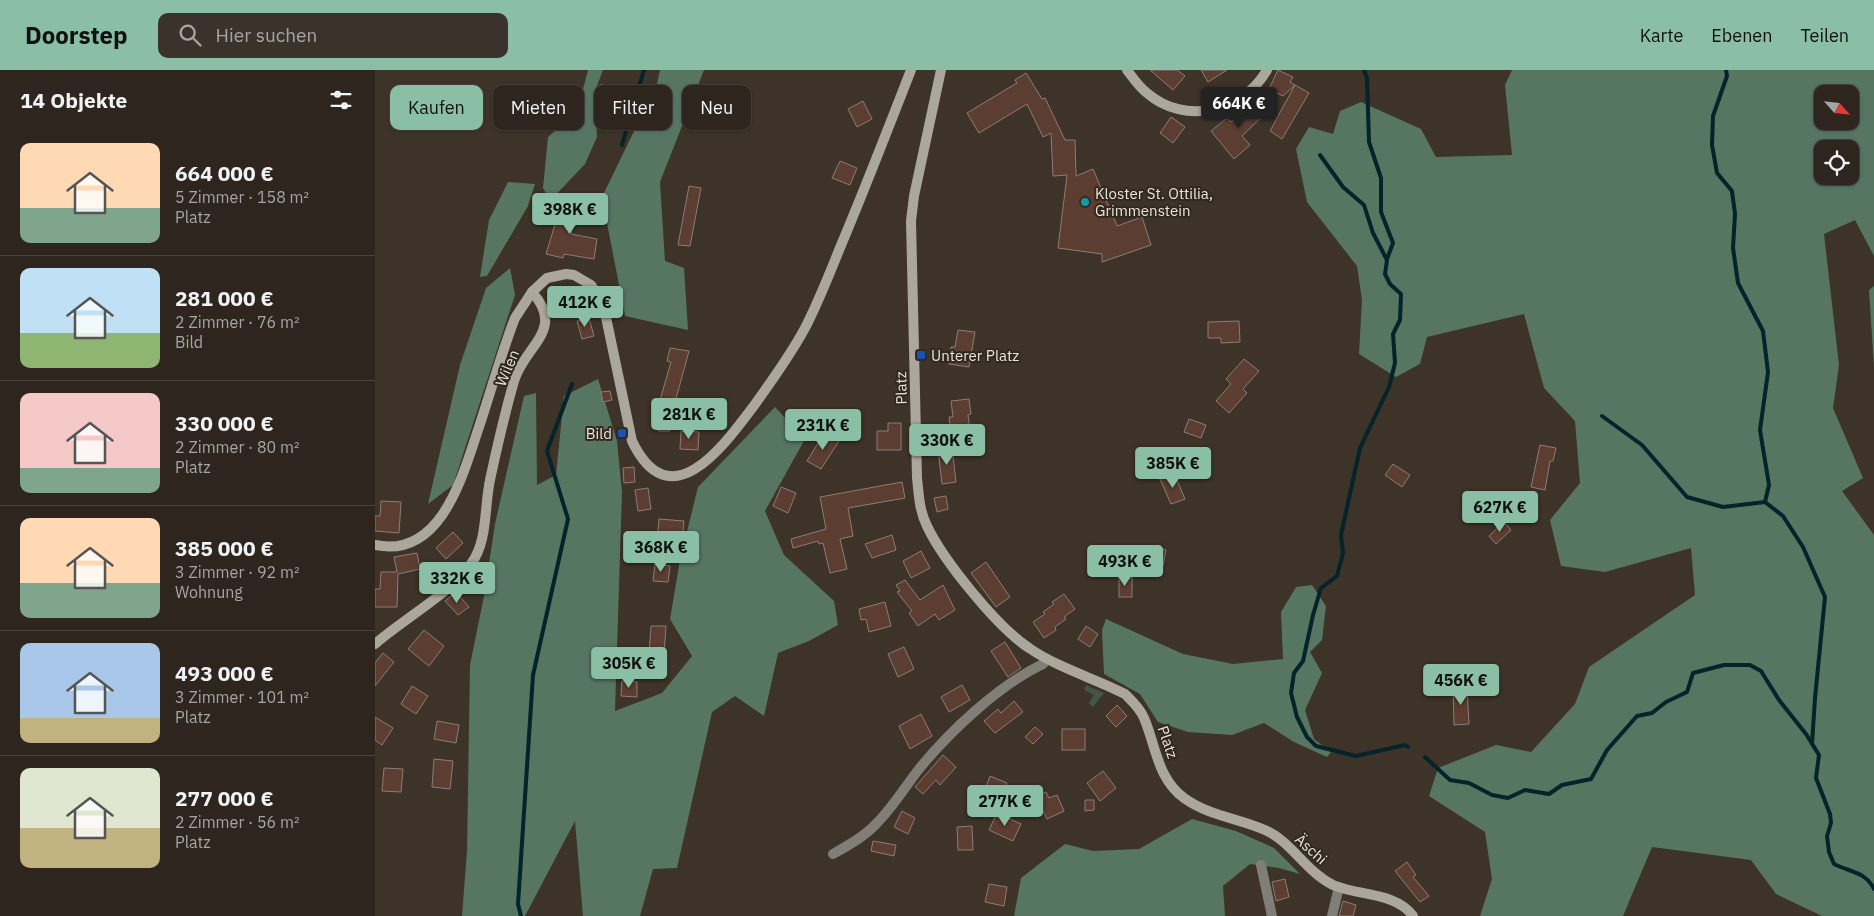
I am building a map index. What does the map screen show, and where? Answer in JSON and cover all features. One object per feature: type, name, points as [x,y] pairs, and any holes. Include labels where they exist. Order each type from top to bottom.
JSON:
[{"type":"street","points":[[532,292],[547,278],[559,274],[574,275],[591,285],[603,303],[632,441],[647,466],[661,474],[673,476],[687,474],[700,468],[719,450],[779,372],[804,329],[823,288],[911,70]]},
{"type":"street","name":"Platz","points":[[941,70],[914,196],[911,221],[919,505],[927,526],[937,543],[973,592],[1014,637],[1047,658],[1125,694],[1135,704],[1144,716],[1157,762],[1169,782],[1182,797],[1198,808],[1217,816],[1265,830]]},
{"type":"street","points":[[1127,70],[1147,94],[1168,106],[1193,112],[1221,109],[1245,96],[1267,70]]},
{"type":"street","name":"Wilen","points":[[375,544],[389,547],[418,538],[432,528],[443,515],[459,486],[515,318],[532,292],[542,304],[547,322],[539,340],[523,360],[515,380],[490,480],[481,541],[477,554],[463,574],[375,644]]},
{"type":"street","points":[[833,854],[857,840],[877,824],[919,769],[957,727],[990,699],[1043,664],[1047,658]]},
{"type":"street","name":"Äschi","points":[[1265,830],[1277,838],[1316,874],[1339,887],[1393,901],[1407,909],[1413,916]]},
{"type":"street","points":[[1261,865],[1272,916]]},
{"type":"street","points":[[1332,916],[1339,887]]},
{"type":"green space","points":[[588,70],[603,70],[597,85],[594,85],[594,130],[597,130],[597,137],[585,164],[550,201],[543,188],[548,137],[556,130],[584,130],[584,85]]},
{"type":"green space","points":[[660,70],[704,70],[698,85],[682,85],[682,126],[660,182],[665,261],[684,268],[688,330],[625,316],[602,197],[635,130],[672,130],[672,85],[657,84]]},
{"type":"green space","points":[[1512,70],[1874,70],[1874,256],[1855,220],[1824,234],[1839,365],[1833,408],[1863,478],[1842,491],[1874,535],[1874,916],[1822,916],[1776,894],[1751,860],[1652,847],[1623,916],[1480,916],[1492,879],[1485,832],[1429,796],[1438,768],[1496,745],[1531,752],[1575,704],[1589,667],[1695,595],[1691,548],[1605,572],[1561,566],[1550,520],[1580,483],[1575,421],[1544,388],[1524,314],[1427,337],[1420,364],[1396,377],[1359,354],[1362,300],[1357,266],[1307,202],[1296,149],[1309,127],[1333,134],[1340,111],[1361,102],[1421,129],[1436,157],[1512,155],[1505,85]]},
{"type":"green space","points":[[508,182],[535,184],[528,206],[487,276],[480,277],[489,220]]},
{"type":"green space","points":[[510,268],[515,295],[453,485],[428,504],[460,365],[486,288]]},
{"type":"green space","points":[[1874,286],[1874,367],[1869,290]]},
{"type":"green space","points":[[598,379],[617,441],[622,492],[615,711],[662,693],[692,656],[670,619],[680,560],[698,487],[775,407],[805,439],[765,511],[784,555],[834,601],[838,625],[809,641],[778,653],[764,716],[735,696],[712,712],[677,868],[653,869],[640,916],[583,916],[575,821],[525,916],[462,916],[467,850],[470,665],[484,596],[495,524],[524,396],[536,393],[537,485],[556,475],[564,396]]},
{"type":"green space","points":[[1312,585],[1326,606],[1322,640],[1310,652],[1322,673],[1305,710],[1314,739],[1331,752],[1327,757],[1294,742],[1264,723],[1232,735],[1188,732],[1158,722],[1140,694],[1104,674],[1102,630],[1106,619],[1183,654],[1233,664],[1283,659],[1281,612],[1296,587]]},
{"type":"green space","points":[[1086,685],[1104,693],[1093,707],[1089,703],[1094,695],[1084,690]]},
{"type":"green space","points":[[1192,819],[1236,831],[1274,848],[1300,874],[1279,868],[1250,864],[1223,886],[1225,916],[1014,916],[1021,878],[1065,844],[1093,851],[1139,849]]},
{"type":"building","points":[[1150,70],[1177,70],[1185,76],[1173,90]]},
{"type":"building","points":[[1201,70],[1227,70],[1208,82]]},
{"type":"building","points":[[1278,70],[1293,77],[1290,82],[1295,85],[1283,96],[1269,89]]},
{"type":"building","points":[[1026,73],[1042,99],[1045,98],[1065,140],[1075,140],[1076,176],[1093,169],[1117,226],[1142,217],[1151,245],[1102,262],[1102,254],[1058,248],[1067,175],[1053,176],[1051,133],[1043,137],[1027,104],[979,133],[967,113],[1017,83],[1015,80]]},
{"type":"building","points":[[1295,85],[1309,93],[1282,139],[1270,131]]},
{"type":"building","points":[[1256,98],[1268,111],[1242,136],[1250,145],[1234,159],[1211,131],[1227,118],[1231,122]]},
{"type":"building","points":[[863,101],[872,119],[857,127],[848,109]]},
{"type":"building","points":[[1171,117],[1185,127],[1173,143],[1160,133]]},
{"type":"building","points":[[840,161],[857,168],[850,185],[832,178]]},
{"type":"building","points":[[689,186],[701,188],[690,246],[678,245]]},
{"type":"building","points":[[563,198],[579,201],[571,234],[597,239],[594,259],[564,254],[563,258],[546,254]]},
{"type":"building","points":[[571,297],[574,306],[560,312],[556,302]]},
{"type":"building","points":[[589,318],[594,336],[582,339],[577,321]]},
{"type":"building","points":[[1239,321],[1240,342],[1221,343],[1221,338],[1208,338],[1208,322]]},
{"type":"building","points":[[958,330],[975,332],[969,367],[949,364],[951,347],[955,347]]},
{"type":"building","points":[[670,348],[689,351],[671,417],[670,431],[658,431],[658,407],[671,362],[667,361]]},
{"type":"building","points":[[1244,359],[1259,371],[1243,389],[1247,393],[1229,413],[1216,401],[1231,384],[1226,379]]},
{"type":"building","points":[[610,391],[612,400],[603,402],[601,392]]},
{"type":"building","points":[[969,399],[971,414],[968,415],[971,438],[952,441],[949,417],[953,417],[951,401]]},
{"type":"building","points":[[1189,419],[1206,425],[1201,438],[1184,432]]},
{"type":"building","points":[[888,423],[901,423],[901,450],[877,450],[877,431],[888,431]]},
{"type":"building","points":[[681,431],[699,432],[698,450],[680,449]]},
{"type":"building","points":[[825,432],[839,441],[821,469],[807,461]]},
{"type":"building","points":[[1540,445],[1556,448],[1553,461],[1550,461],[1545,490],[1531,487]]},
{"type":"building","points":[[952,447],[956,482],[942,484],[938,449]]},
{"type":"building","points":[[1178,453],[1189,461],[1182,471],[1171,463]]},
{"type":"building","points":[[1393,464],[1410,475],[1402,487],[1385,475]]},
{"type":"building","points":[[634,467],[635,482],[624,483],[623,468]]},
{"type":"building","points":[[1174,473],[1185,499],[1171,504],[1160,479]]},
{"type":"building","points":[[902,482],[905,498],[848,508],[853,536],[840,539],[847,569],[830,573],[823,543],[819,544],[818,541],[793,548],[791,539],[826,529],[820,497]]},
{"type":"building","points":[[781,487],[796,493],[788,513],[773,506]]},
{"type":"building","points":[[648,488],[651,509],[638,511],[635,490]]},
{"type":"building","points":[[946,496],[948,509],[937,512],[934,498]]},
{"type":"building","points":[[381,501],[401,502],[399,533],[375,531],[375,516],[380,516]]},
{"type":"building","points":[[659,519],[684,521],[682,543],[657,541]]},
{"type":"building","points":[[1504,522],[1511,530],[1496,544],[1489,536]]},
{"type":"building","points":[[453,532],[463,543],[446,559],[436,548]]},
{"type":"building","points":[[892,535],[896,550],[872,558],[865,544]]},
{"type":"building","points":[[1151,547],[1166,550],[1163,566],[1148,563]]},
{"type":"building","points":[[921,551],[930,568],[911,578],[903,561]]},
{"type":"building","points":[[417,553],[420,569],[398,574],[397,607],[375,607],[375,589],[380,589],[381,572],[397,572],[394,557]]},
{"type":"building","points":[[986,562],[1010,597],[996,607],[971,573]]},
{"type":"building","points":[[655,564],[670,566],[668,582],[653,581]]},
{"type":"building","points":[[1119,577],[1132,577],[1132,597],[1119,597]]},
{"type":"building","points":[[905,580],[920,600],[943,585],[955,610],[939,620],[935,614],[918,626],[909,613],[912,611],[897,592],[900,591],[896,585]]},
{"type":"building","points":[[456,592],[469,607],[458,615],[445,601]]},
{"type":"building","points":[[1064,594],[1075,609],[1064,617],[1066,619],[1055,627],[1056,630],[1044,638],[1033,622],[1045,614],[1043,612],[1054,604],[1052,602]]},
{"type":"building","points":[[885,602],[891,626],[869,632],[866,619],[861,620],[859,609]]},
{"type":"building","points":[[651,626],[666,626],[663,669],[648,668]]},
{"type":"building","points":[[1086,626],[1098,634],[1090,647],[1078,639]]},
{"type":"building","points":[[424,630],[444,646],[429,666],[408,649]]},
{"type":"building","points":[[1005,642],[1021,668],[1008,677],[991,651]]},
{"type":"building","points":[[904,647],[914,669],[898,677],[888,654]]},
{"type":"building","points":[[383,653],[394,662],[375,686],[375,663]]},
{"type":"building","points":[[622,681],[637,682],[637,697],[621,696]]},
{"type":"building","points":[[962,685],[970,700],[949,712],[941,697]]},
{"type":"building","points":[[412,686],[428,696],[416,714],[401,704]]},
{"type":"building","points":[[1453,687],[1467,687],[1469,724],[1454,725]]},
{"type":"building","points":[[1014,701],[1023,712],[995,733],[984,721],[998,709],[1001,713]]},
{"type":"building","points":[[1117,705],[1127,716],[1116,727],[1106,716]]},
{"type":"building","points":[[921,714],[932,736],[910,749],[899,726]]},
{"type":"building","points":[[375,717],[393,728],[382,745],[375,740]]},
{"type":"building","points":[[437,721],[459,725],[456,743],[434,739]]},
{"type":"building","points":[[1035,727],[1043,734],[1033,744],[1025,737]]},
{"type":"building","points":[[1062,729],[1085,729],[1085,750],[1062,750]]},
{"type":"building","points":[[943,755],[956,767],[940,785],[936,780],[923,794],[915,787]]},
{"type":"building","points":[[434,759],[453,761],[450,789],[432,787]]},
{"type":"building","points":[[384,768],[403,769],[401,792],[382,791]]},
{"type":"building","points":[[1103,771],[1116,788],[1100,801],[1087,783]]},
{"type":"building","points":[[990,776],[1007,783],[1000,802],[983,795]]},
{"type":"building","points":[[1046,792],[1049,798],[1057,795],[1064,811],[1047,819],[1043,811],[1033,814],[1027,800]]},
{"type":"building","points":[[1085,800],[1094,800],[1094,810],[1085,811]]},
{"type":"building","points":[[902,811],[915,818],[908,834],[894,827]]},
{"type":"building","points":[[997,813],[1021,824],[1013,841],[989,830]]},
{"type":"building","points":[[972,826],[973,850],[958,850],[957,827]]},
{"type":"building","points":[[873,841],[896,845],[894,856],[871,851]]},
{"type":"building","points":[[1407,862],[1416,875],[1413,877],[1429,896],[1420,902],[1395,871]]},
{"type":"building","points":[[1285,879],[1289,897],[1276,901],[1272,882]]},
{"type":"building","points":[[989,884],[1007,887],[1004,906],[985,902]]},
{"type":"building","points":[[1343,901],[1356,905],[1353,916],[1339,916]]},
{"type":"waterway","points":[[622,145],[644,70]]},
{"type":"waterway","points":[[1364,70],[1367,78],[1369,142],[1381,178],[1381,212],[1393,243],[1387,259]]},
{"type":"waterway","points":[[1726,70],[1727,76],[1713,116],[1712,145],[1717,173],[1732,191],[1735,214],[1733,248],[1738,283],[1763,331],[1768,372],[1760,430],[1769,485],[1765,502],[1783,516],[1803,547],[1825,597],[1812,744]]},
{"type":"waterway","points":[[1320,155],[1343,187],[1364,205],[1373,233],[1387,260],[1385,274],[1390,284],[1401,294],[1400,320],[1393,334],[1395,363],[1389,387],[1360,448],[1341,535],[1343,553],[1337,576],[1321,588],[1303,661],[1294,673],[1291,693],[1297,717],[1307,737],[1316,746],[1356,756],[1405,745],[1408,747]]},
{"type":"waterway","points":[[521,916],[518,904],[533,675],[568,519],[547,451],[572,384]]},
{"type":"waterway","points":[[1602,416],[1642,445],[1687,497],[1723,507],[1765,502]]},
{"type":"waterway","points":[[1425,757],[1450,780],[1469,783],[1492,795],[1508,798],[1525,790],[1549,794],[1562,785],[1591,779],[1607,750],[1637,716],[1652,713],[1666,702],[1687,692],[1693,673],[1724,665],[1750,665],[1761,671],[1779,700],[1806,734],[1819,755],[1816,778],[1830,814],[1831,823],[1827,836],[1829,852],[1834,864],[1867,879],[1874,889]]},
{"type":"place","name":"Kloster St. Ottilia, Grimmenstein","points":[[1085,202]]},
{"type":"place","name":"Unterer Platz","points":[[921,355]]},
{"type":"place","name":"Bild","points":[[622,433]]}]
